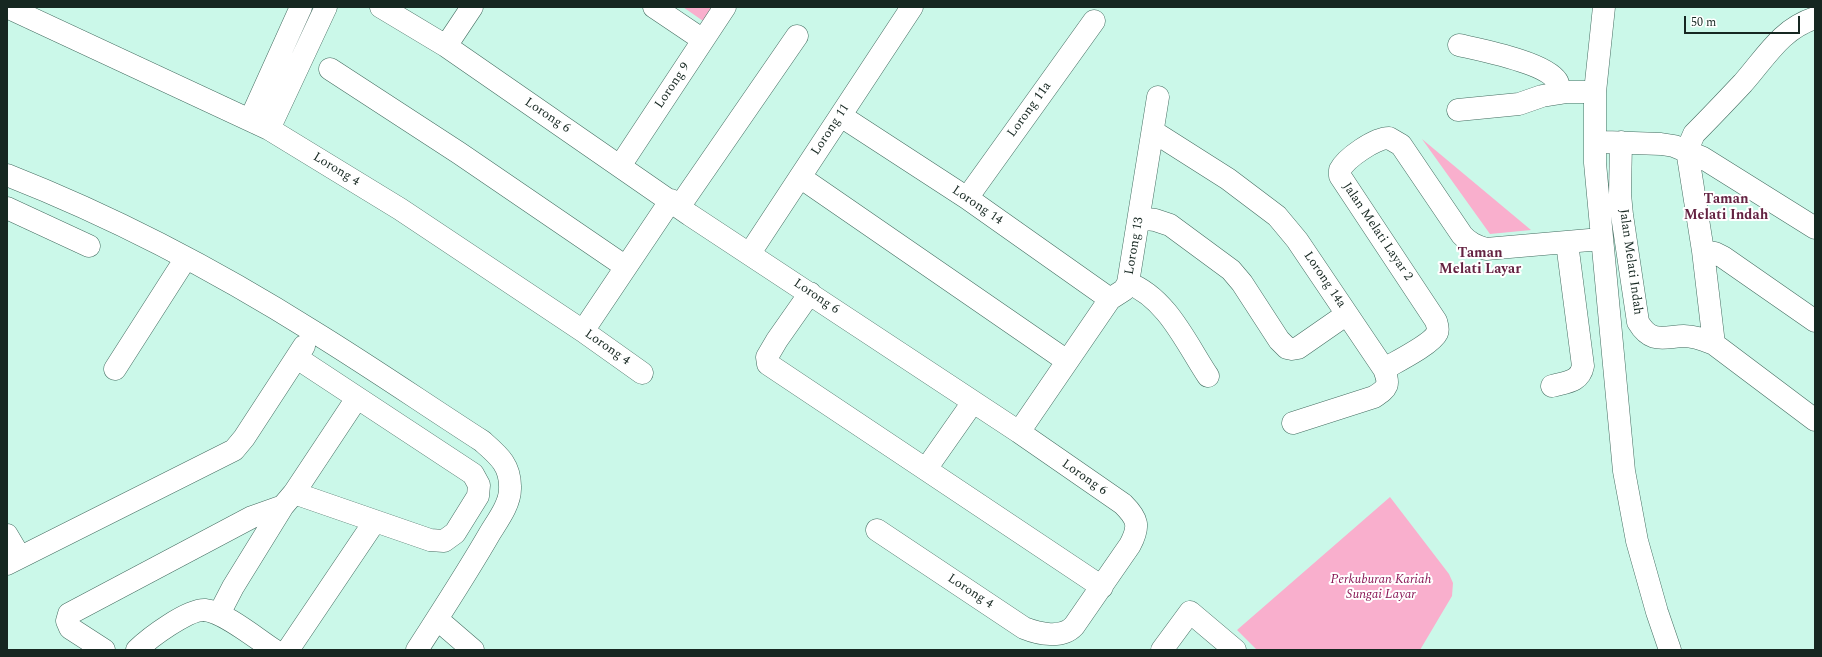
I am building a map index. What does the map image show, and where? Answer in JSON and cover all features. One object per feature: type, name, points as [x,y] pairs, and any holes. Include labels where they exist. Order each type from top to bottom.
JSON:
[{"type":"street","name":"Lorong 4","points":[[7,7],[259,125],[400,210],[583,332],[642,374]]},
{"type":"street","points":[[259,125],[301,7]]},
{"type":"street","points":[[259,125],[326,7]]},
{"type":"street","name":"Lorong 6","points":[[381,7],[446,46],[620,166],[1019,432],[1123,504],[1133,513],[1137,524],[1136,534],[1102,587],[1070,630]]},
{"type":"street","points":[[446,46],[472,7]]},
{"type":"street","points":[[654,7],[703,40]]},
{"type":"street","name":"Lorong 9","points":[[620,166],[725,7]]},
{"type":"street","name":"Lorong 11","points":[[750,253],[912,7]]},
{"type":"street","points":[[1604,7],[1595,92],[1594,142],[1601,239],[1624,471],[1629,503],[1649,588],[1670,650]]},
{"type":"street","points":[[1714,344],[1703,251],[1687,150],[1694,134],[1788,31],[1800,23],[1815,18]]},
{"type":"street","name":"Lorong 11a","points":[[967,198],[1094,21]]},
{"type":"street","points":[[583,332],[626,267],[675,203],[797,36]]},
{"type":"street","points":[[1459,45],[1500,54],[1544,70],[1557,81],[1560,93]]},
{"type":"street","points":[[330,69],[458,153],[626,267]]},
{"type":"street","points":[[1458,110],[1519,104],[1542,96],[1560,93],[1595,92]]},
{"type":"street","name":"Lorong 13","points":[[1019,432],[1110,299],[1124,290],[1128,283],[1154,132],[1158,97]]},
{"type":"street","name":"Lorong 14","points":[[841,116],[967,198],[1110,299]]},
{"type":"street","name":"Lorong 14a","points":[[1154,132],[1228,179],[1276,216],[1297,240],[1384,369],[1388,381],[1387,386],[1384,391],[1374,397],[1293,423]]},
{"type":"street","name":"Jalan Melati Layar 2","points":[[1384,369],[1428,342],[1437,333],[1438,329],[1436,321],[1340,176],[1340,170],[1346,161],[1377,140],[1390,138],[1400,146],[1468,242],[1486,249],[1601,239]]},
{"type":"street","points":[[1594,142],[1661,144],[1687,150],[1703,158],[1815,228]]},
{"type":"street","name":"Jalan Melati Indah","points":[[1621,142],[1622,208],[1638,322],[1647,334],[1652,337],[1686,336],[1701,339],[1714,344],[1815,420]]},
{"type":"street","points":[[7,176],[60,196],[186,258],[314,332],[482,441],[500,457],[508,472],[510,490],[505,507],[417,650]]},
{"type":"street","points":[[800,177],[1067,361]]},
{"type":"street","points":[[7,208],[88,246]]},
{"type":"street","points":[[1139,218],[1155,220],[1170,225],[1231,270],[1242,283],[1279,340],[1286,348],[1292,350],[1298,348],[1347,314]]},
{"type":"street","points":[[1552,386],[1577,379],[1582,372],[1583,366],[1567,243]]},
{"type":"street","points":[[1703,251],[1715,253],[1723,257],[1815,321]]},
{"type":"street","points":[[114,369],[186,258]]},
{"type":"street","points":[[1128,283],[1139,287],[1164,308],[1208,376]]},
{"type":"street","points":[[810,293],[777,340],[767,357],[768,364],[1102,587]]},
{"type":"street","points":[[7,535],[13,560],[234,450],[244,438],[314,332]]},
{"type":"street","points":[[104,650],[70,628],[67,621],[69,614],[288,499],[375,521],[430,540],[444,541],[455,533],[478,496],[479,485],[473,474],[297,358]]},
{"type":"street","points":[[219,614],[233,587],[288,499],[357,398]]},
{"type":"street","points":[[926,469],[973,402]]},
{"type":"street","points":[[288,650],[375,521]]},
{"type":"street","name":"Lorong 4","points":[[877,530],[1024,628],[1042,634],[1065,633],[1070,630]]},
{"type":"street","points":[[137,650],[158,632],[187,615],[204,610],[219,614],[274,650]]},
{"type":"street","points":[[1162,650],[1190,612],[1235,650]]},
{"type":"street","points":[[437,619],[473,650]]},
{"type":"green space","points":[[683,7],[716,7],[706,23]]},
{"type":"green space","points":[[1422,139],[1531,230],[1490,234]]},
{"type":"green space","name":"Perkuburan Kariah Sungai Layar","points":[[1390,497],[1449,574],[1453,583],[1452,596],[1420,650],[1257,650],[1237,630]]},
{"type":"district","name":"Taman Melati Indah","points":[[1726,208]]},
{"type":"district","name":"Taman Melati Layar","points":[[1480,262]]}]
